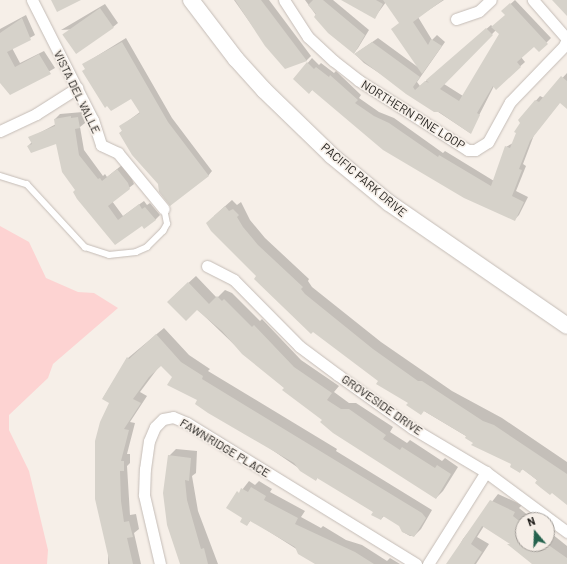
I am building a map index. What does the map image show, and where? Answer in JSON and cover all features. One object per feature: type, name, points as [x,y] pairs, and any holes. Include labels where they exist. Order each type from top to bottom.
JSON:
[{"type":"main road","name":"PACIFIC PARK DRIVE","points":[[191,0],[236,59],[264,90],[332,156],[389,203],[567,326]]},
{"type":"street","name":"VISTA DEL VALLE","points":[[32,0],[77,88],[101,145],[118,153],[164,209]]},
{"type":"street","name":"NORTHERN PINE LOOP","points":[[284,0],[308,37],[334,61],[358,80],[468,150],[475,150],[488,142],[510,102],[526,83],[555,58],[567,39],[533,0]]},
{"type":"street","points":[[456,19],[479,11],[491,0]]},
{"type":"street","points":[[0,131],[36,114],[77,88]]},
{"type":"street","name":"GROVESIDE DRIVE","points":[[207,266],[234,280],[305,350],[412,428],[486,472],[567,532]]},
{"type":"street","name":"FAWNRIDGE PLACE","points":[[160,564],[144,495],[145,468],[149,441],[155,427],[163,419],[173,417],[187,423],[416,564]]},
{"type":"street","points":[[428,564],[486,472]]},
{"type":"lane","points":[[0,176],[27,184],[85,247],[109,255],[136,252],[147,247],[164,231],[167,224],[164,209]]},
{"type":"shaded area","points":[[0,226],[29,242],[46,278],[78,292],[94,293],[118,308],[53,364],[48,378],[9,415],[9,430],[29,471],[48,550],[47,564],[0,564]]},
{"type":"building","points":[[51,0],[81,0],[57,12]]},
{"type":"building","points":[[235,0],[261,0],[307,61],[285,69],[265,46]]},
{"type":"building","points":[[313,0],[323,0],[365,35],[354,54],[328,33],[314,17],[316,14],[308,5]]},
{"type":"building","points":[[341,0],[376,0],[383,4],[375,19]]},
{"type":"building","points":[[383,0],[443,0],[413,22],[428,45],[431,39],[442,46],[422,74],[391,29],[399,23]]},
{"type":"building","points":[[552,0],[567,0],[567,16]]},
{"type":"building","points":[[510,3],[548,44],[539,52],[534,47],[517,62],[521,67],[496,90],[493,86],[477,113],[480,115],[471,134],[439,112],[434,112],[406,94],[354,54],[372,42],[420,77],[413,87],[415,90],[425,81],[429,83],[426,80],[486,28],[493,35],[440,89],[459,101],[499,34],[491,27],[505,15],[501,11]]},
{"type":"building","points":[[100,8],[114,28],[76,54],[62,34]]},
{"type":"building","points":[[22,18],[31,40],[7,52],[15,67],[39,54],[51,74],[10,95],[0,83],[0,33]]},
{"type":"building","points":[[122,42],[168,122],[209,176],[170,206],[159,192],[158,184],[132,155],[119,133],[122,131],[119,126],[140,113],[131,99],[111,111],[107,106],[105,108],[82,71],[85,69],[82,64]]},
{"type":"building","points":[[307,62],[314,69],[316,67],[329,77],[330,75],[358,100],[355,103],[374,116],[389,123],[438,157],[439,155],[491,186],[505,146],[510,148],[516,133],[514,132],[520,123],[518,120],[535,100],[539,102],[561,76],[567,81],[567,109],[560,103],[530,141],[519,169],[522,170],[512,196],[524,202],[515,221],[464,198],[383,150],[312,90],[309,94],[293,79]]},
{"type":"building","points":[[71,116],[71,118],[78,117],[80,128],[75,129],[79,155],[98,179],[100,178],[102,181],[117,169],[128,183],[130,189],[108,206],[118,220],[139,204],[142,209],[145,207],[156,220],[144,229],[142,226],[115,245],[77,199],[73,192],[75,190],[62,172],[56,144],[31,153],[27,146],[32,144],[28,137],[55,126],[54,119]]},
{"type":"building","points":[[225,206],[229,211],[233,209],[239,215],[237,217],[243,227],[258,245],[303,287],[301,289],[305,294],[373,349],[418,381],[422,381],[483,421],[494,425],[567,474],[567,505],[552,493],[550,495],[541,488],[535,483],[537,480],[522,469],[520,473],[510,467],[511,464],[471,445],[473,443],[465,438],[466,436],[424,411],[421,415],[406,405],[408,403],[376,384],[378,381],[313,332],[311,334],[254,279],[256,276],[211,231],[206,223]]},
{"type":"building","points":[[188,282],[209,304],[217,296],[222,301],[224,299],[252,327],[254,325],[294,367],[332,393],[327,400],[341,409],[349,409],[386,435],[383,439],[400,450],[402,447],[435,468],[437,465],[451,474],[436,499],[333,433],[320,422],[322,420],[282,390],[284,388],[242,354],[222,331],[197,310],[186,321],[167,302]]},
{"type":"building","points":[[156,334],[181,362],[203,376],[202,379],[422,513],[426,518],[414,537],[402,532],[399,526],[383,516],[381,520],[371,515],[373,512],[317,478],[316,481],[300,471],[294,463],[208,413],[195,404],[197,400],[167,385],[172,377],[161,366],[149,377],[133,399],[141,403],[124,429],[129,430],[121,461],[124,461],[124,471],[120,471],[121,501],[124,522],[129,521],[133,537],[127,538],[133,564],[110,564],[95,499],[95,441],[100,422],[109,403],[102,399],[127,357],[129,359]]},
{"type":"building","points":[[168,455],[191,458],[189,481],[185,480],[187,500],[201,549],[204,548],[208,564],[180,564],[167,525],[163,493]]},
{"type":"building","points":[[251,487],[266,496],[264,500],[298,518],[295,524],[355,552],[374,564],[315,564],[298,554],[295,547],[250,521],[247,526],[240,522],[242,518],[226,508],[237,491],[239,493],[241,488],[248,492]]},
{"type":"building","points":[[490,500],[515,512],[513,516],[515,518],[515,550],[507,544],[510,544],[482,526],[471,544],[482,552],[474,564],[446,564]]},
{"type":"building","points":[[555,550],[567,558],[567,564],[532,564],[517,552],[555,552]]}]
